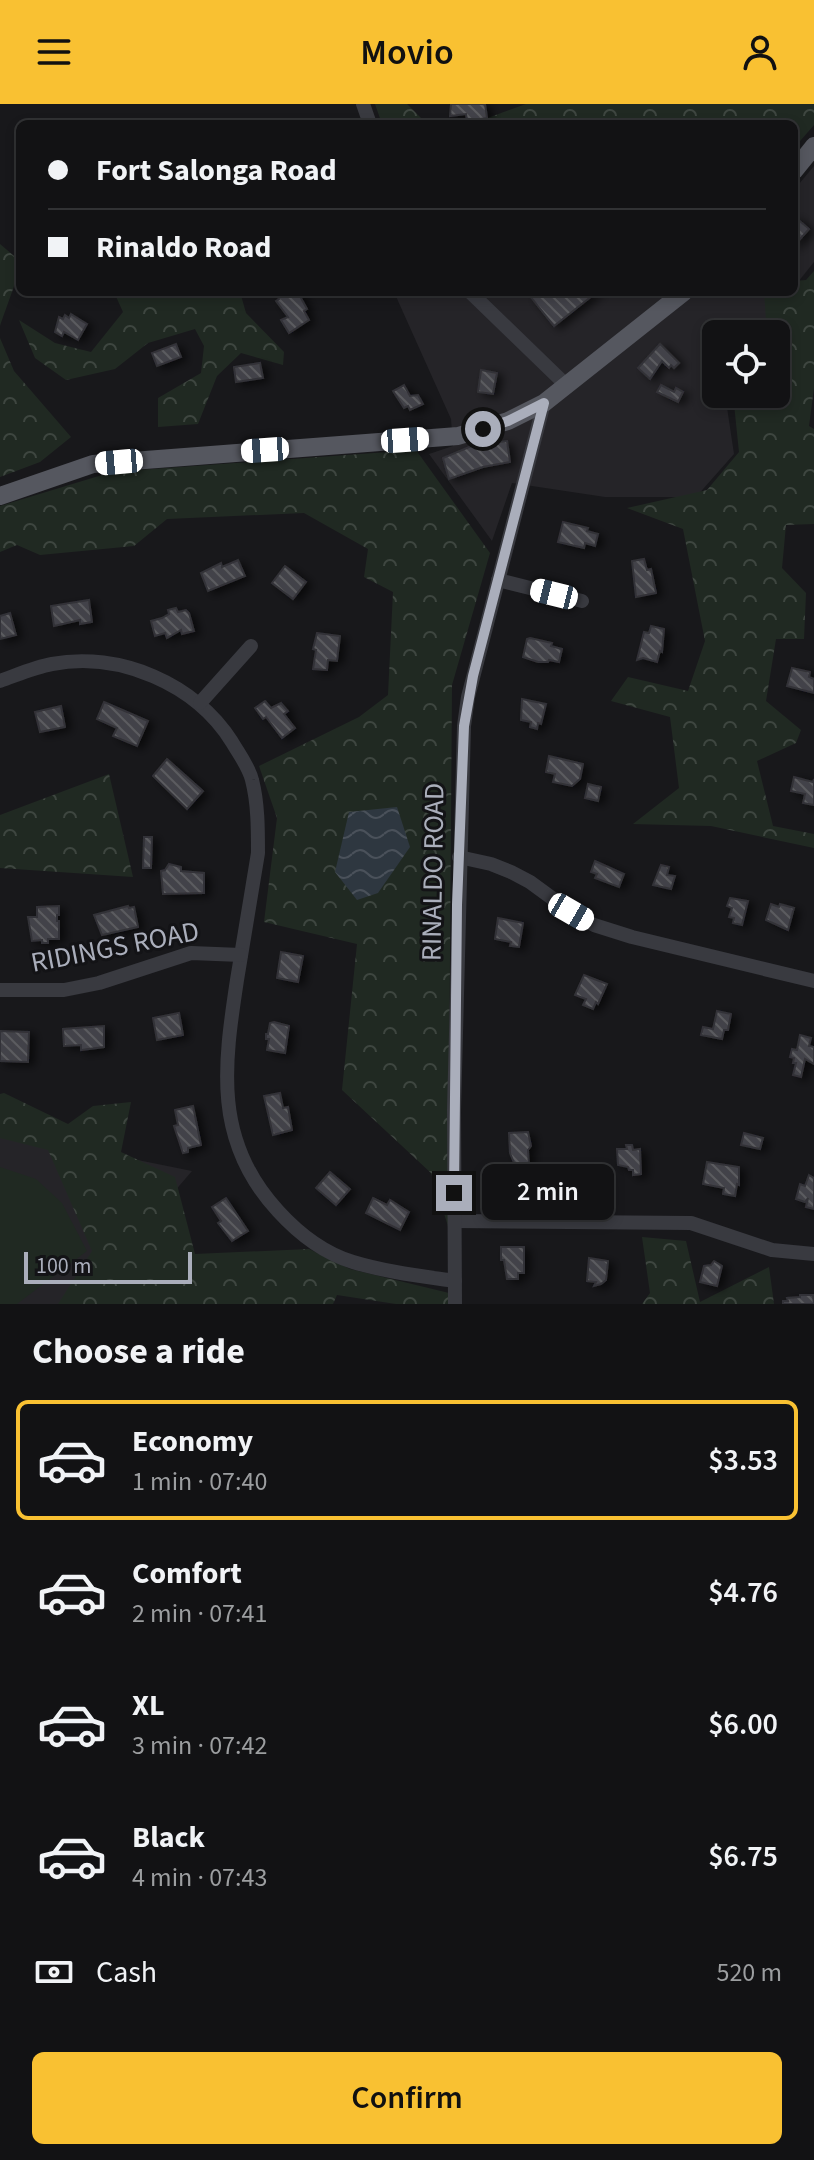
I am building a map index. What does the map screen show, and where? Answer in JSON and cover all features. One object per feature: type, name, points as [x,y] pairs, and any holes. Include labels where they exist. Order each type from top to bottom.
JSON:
[{"type":"main road","points":[[798,166],[814,146]]},
{"type":"main road","points":[[0,496],[93,464],[458,436],[508,421],[544,403],[679,296]]},
{"type":"street","points":[[474,296],[565,384]]},
{"type":"street","name":"RINALDO ROAD","points":[[455,1304],[461,767],[468,697],[544,403]]},
{"type":"street","points":[[498,580],[582,601]]},
{"type":"street","points":[[200,703],[251,646]]},
{"type":"street","points":[[0,681],[53,664],[89,662],[122,666],[182,690],[200,703],[225,731],[252,777],[258,822],[258,853],[225,1065],[227,1105],[249,1171],[271,1204],[292,1227],[314,1244],[351,1261],[455,1281]]},
{"type":"street","points":[[459,857],[511,872],[594,925],[814,981]]},
{"type":"street","name":"RIDINGS ROAD","points":[[0,990],[64,990],[191,953],[241,955]]},
{"type":"street","points":[[455,1221],[691,1223],[772,1250],[814,1254]]},
{"type":"shaded area","points":[[814,166],[814,262],[798,282],[798,185]]},
{"type":"shaded area","points":[[396,296],[787,296],[769,320],[702,320],[702,408],[727,408],[734,454],[696,497],[605,497],[512,483],[492,541],[429,454],[453,446],[451,419]]},
{"type":"shaded area","points":[[0,1132],[192,1171],[124,1250],[116,1304],[0,1304]]},
{"type":"green space","points":[[375,104],[407,104],[423,120],[381,120]]},
{"type":"green space","points":[[526,104],[814,104],[814,125],[798,143],[798,120],[482,120]]},
{"type":"green space","points":[[0,244],[16,258],[16,279],[0,326]]},
{"type":"green space","points":[[814,271],[814,388],[809,426],[814,429],[814,524],[786,525],[782,568],[806,593],[804,639],[776,639],[766,701],[801,730],[796,743],[757,761],[773,826],[814,834],[814,848],[711,826],[633,824],[679,788],[670,717],[611,701],[628,677],[688,691],[705,641],[683,529],[627,508],[707,490],[739,452],[734,408],[790,408],[790,320],[766,320],[764,296],[798,296],[798,281],[806,280]]},
{"type":"green space","points":[[116,296],[241,296],[246,313],[284,352],[283,365],[241,353],[217,376],[198,424],[158,427],[158,398],[201,373],[204,346],[195,329],[148,343],[115,369],[66,380],[35,358],[19,320],[55,343],[91,352],[123,312]]},
{"type":"green space","points":[[0,338],[14,371],[71,437],[40,462],[0,477]]},
{"type":"green space","points":[[416,450],[490,553],[452,685],[448,1226],[431,1173],[342,1090],[357,944],[264,922],[277,818],[259,766],[359,717],[388,695],[393,592],[364,577],[368,549],[304,513],[167,519],[134,546],[40,555],[17,545],[0,552],[0,506],[112,472]]},
{"type":"green space","points":[[109,774],[133,877],[0,868],[0,815]]},
{"type":"green space","points":[[4,1093],[68,1124],[93,1106],[131,1102],[121,1152],[175,1177],[195,1254],[309,1249],[350,1269],[449,1293],[449,1304],[396,1304],[337,1295],[333,1304],[58,1304],[92,1251],[48,1150],[0,1138],[0,1094]]},
{"type":"green space","points":[[0,1167],[36,1179],[62,1203],[87,1251],[17,1304],[0,1304]]},
{"type":"green space","points":[[642,1237],[686,1241],[700,1302],[769,1267],[774,1304],[642,1304],[650,1293]]},
{"type":"water","points":[[397,807],[410,847],[378,893],[357,900],[335,872],[349,812]]},
{"type":"building","points":[[451,104],[485,104],[487,118],[467,120],[466,114],[450,116]]},
{"type":"building","points":[[798,219],[809,229],[798,241]]},
{"type":"building","points":[[277,296],[301,296],[309,320],[289,333],[281,320],[288,317],[276,301],[279,299]]},
{"type":"building","points":[[530,296],[592,296],[554,326]]},
{"type":"building","points":[[71,314],[87,324],[78,340],[64,332],[62,336],[55,332],[59,317],[63,319],[65,315],[69,318]]},
{"type":"building","points":[[176,344],[181,357],[157,366],[152,353]]},
{"type":"building","points":[[660,344],[679,363],[669,368],[662,361],[650,379],[638,368]]},
{"type":"building","points":[[260,363],[263,378],[236,382],[234,367]]},
{"type":"building","points":[[481,370],[497,373],[493,394],[478,392]]},
{"type":"building","points":[[404,385],[410,396],[418,395],[423,404],[410,410],[408,406],[404,408],[393,391]]},
{"type":"building","points":[[661,385],[674,392],[676,388],[683,392],[678,402],[657,392]]},
{"type":"building","points":[[507,441],[510,462],[483,467],[449,479],[443,458],[474,445]]},
{"type":"building","points":[[563,522],[588,528],[587,531],[598,534],[595,546],[585,543],[584,548],[558,542]]},
{"type":"building","points":[[644,559],[647,570],[651,569],[656,593],[636,597],[632,561]]},
{"type":"building","points":[[238,560],[245,576],[208,591],[201,573],[221,563],[222,567]]},
{"type":"building","points":[[285,566],[306,582],[293,599],[272,583]]},
{"type":"building","points":[[89,600],[92,622],[80,624],[80,620],[54,626],[51,606]]},
{"type":"building","points":[[176,608],[178,612],[186,610],[189,613],[194,631],[182,634],[181,630],[167,638],[165,633],[155,636],[151,621],[162,618],[169,614],[168,610]]},
{"type":"building","points":[[10,613],[16,635],[0,639],[0,616]]},
{"type":"building","points":[[651,626],[664,629],[662,652],[657,662],[643,658],[637,660],[644,632],[649,633]]},
{"type":"building","points":[[317,633],[340,636],[337,661],[328,660],[327,670],[313,669]]},
{"type":"building","points":[[527,639],[552,643],[551,646],[562,649],[559,662],[538,662],[523,657]]},
{"type":"building","points":[[792,668],[810,672],[809,677],[814,679],[814,693],[787,686]]},
{"type":"building","points":[[522,699],[546,704],[537,729],[530,727],[531,722],[521,720]]},
{"type":"building","points":[[265,701],[271,708],[281,703],[288,711],[284,714],[295,728],[282,738],[255,708]]},
{"type":"building","points":[[104,702],[148,721],[137,746],[113,736],[117,728],[97,719]]},
{"type":"building","points":[[61,706],[65,727],[40,732],[35,712]]},
{"type":"building","points":[[549,756],[583,764],[580,779],[572,786],[553,782],[555,774],[546,772]]},
{"type":"building","points":[[167,759],[203,791],[187,809],[153,776]]},
{"type":"building","points":[[794,777],[813,782],[814,779],[814,805],[803,803],[805,794],[791,791]]},
{"type":"building","points":[[588,784],[601,787],[598,801],[585,798]]},
{"type":"building","points":[[144,837],[152,837],[151,868],[143,868]]},
{"type":"building","points":[[595,861],[624,874],[619,887],[595,878],[597,874],[591,872]]},
{"type":"building","points":[[169,864],[181,867],[181,871],[204,873],[204,893],[163,894],[161,871]]},
{"type":"building","points":[[661,865],[669,867],[667,875],[675,876],[671,889],[653,885]]},
{"type":"building","points":[[730,898],[748,901],[742,925],[733,923],[734,918],[729,917],[732,908],[727,906]]},
{"type":"building","points":[[771,904],[794,908],[788,930],[766,920]]},
{"type":"building","points":[[59,906],[59,939],[48,939],[48,943],[32,941],[28,917],[37,917],[37,907]]},
{"type":"building","points":[[134,907],[138,927],[102,935],[94,915]]},
{"type":"building","points":[[498,918],[523,923],[519,947],[495,939]]},
{"type":"building","points":[[281,952],[303,956],[298,982],[277,978]]},
{"type":"building","points":[[584,975],[607,984],[593,1009],[583,1005],[586,999],[575,995]]},
{"type":"building","points":[[717,1011],[731,1014],[728,1030],[724,1030],[722,1039],[701,1035],[703,1027],[713,1029]]},
{"type":"building","points":[[179,1013],[183,1035],[157,1040],[153,1018]]},
{"type":"building","points":[[270,1023],[289,1026],[285,1053],[267,1050],[269,1039],[266,1039],[266,1034]]},
{"type":"building","points":[[104,1026],[104,1047],[81,1050],[81,1045],[64,1046],[63,1029]]},
{"type":"building","points":[[0,1031],[29,1032],[28,1062],[0,1061]]},
{"type":"building","points":[[800,1035],[811,1038],[809,1046],[814,1047],[814,1064],[805,1059],[801,1077],[793,1075],[796,1063],[790,1057],[792,1049],[797,1050]]},
{"type":"building","points":[[280,1093],[283,1108],[288,1107],[292,1130],[273,1135],[264,1096]]},
{"type":"building","points":[[193,1106],[201,1145],[188,1148],[188,1152],[183,1153],[174,1126],[178,1125],[175,1110]]},
{"type":"building","points":[[528,1132],[531,1146],[528,1150],[530,1182],[517,1181],[509,1133]]},
{"type":"building","points":[[744,1133],[763,1138],[760,1149],[741,1145]]},
{"type":"building","points":[[626,1145],[632,1145],[633,1150],[640,1149],[641,1174],[633,1175],[633,1170],[618,1165],[617,1149],[627,1149]]},
{"type":"building","points":[[707,1162],[739,1167],[739,1185],[735,1196],[723,1194],[724,1188],[703,1184]]},
{"type":"building","points":[[330,1172],[350,1189],[336,1205],[316,1188]]},
{"type":"building","points":[[809,1175],[814,1178],[814,1209],[806,1207],[808,1198],[805,1202],[796,1199],[800,1184],[805,1186]]},
{"type":"building","points":[[226,1198],[248,1231],[232,1241],[218,1223],[221,1221],[212,1207]]},
{"type":"building","points":[[373,1198],[387,1205],[390,1200],[409,1212],[400,1230],[366,1213]]},
{"type":"building","points":[[501,1247],[524,1247],[524,1273],[518,1273],[518,1279],[507,1279]]},
{"type":"building","points":[[589,1258],[608,1261],[606,1280],[601,1284],[594,1286],[596,1282],[587,1281]]},
{"type":"building","points":[[714,1261],[722,1266],[717,1286],[700,1282],[704,1266]]},
{"type":"building","points":[[813,1295],[814,1304],[783,1304],[783,1301],[788,1301],[787,1298]]},
{"type":"route","points":[[454,1193],[457,905],[464,726],[473,676],[544,403],[508,421],[483,429]]}]
